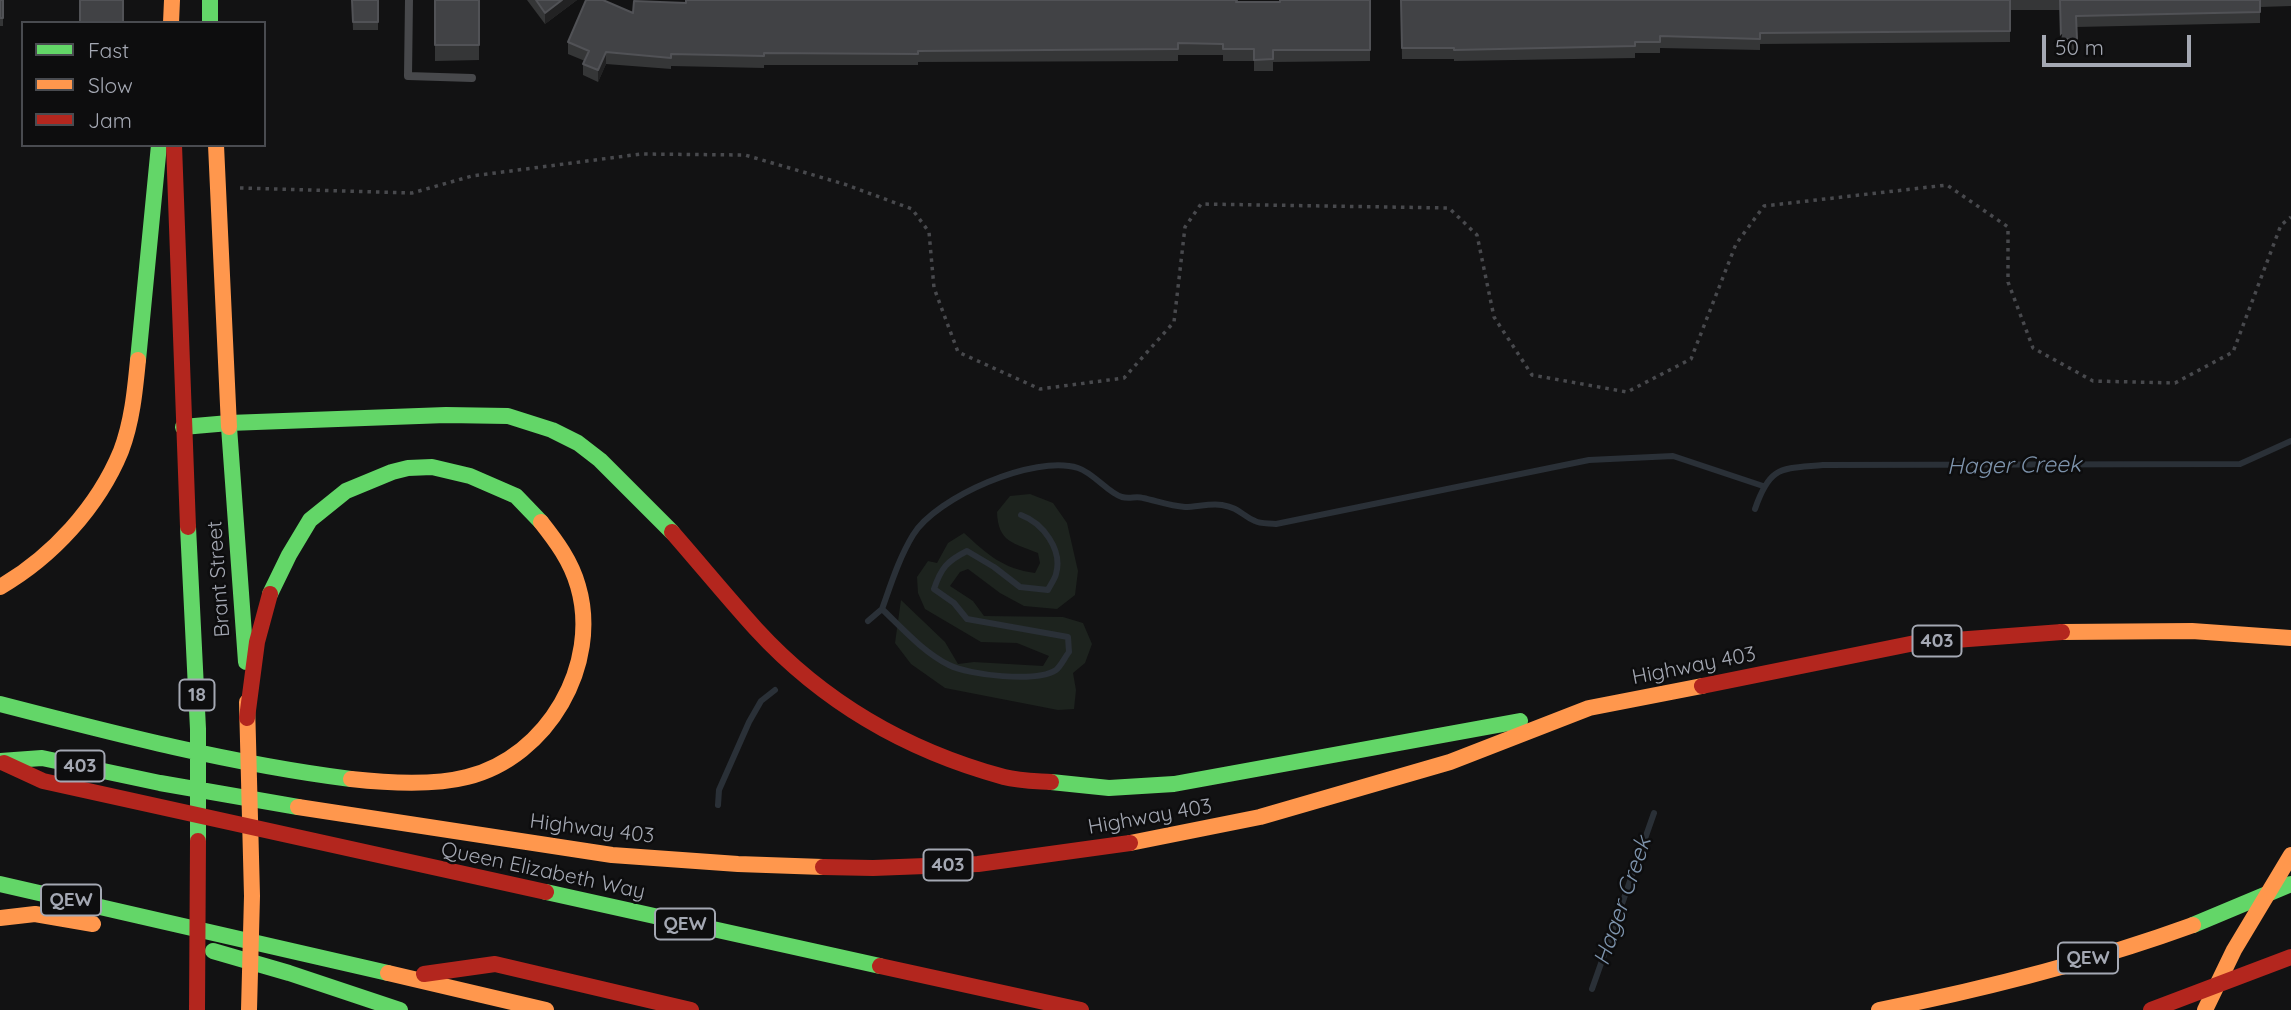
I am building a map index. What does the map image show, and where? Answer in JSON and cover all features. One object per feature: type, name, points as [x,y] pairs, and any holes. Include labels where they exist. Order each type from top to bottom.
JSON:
[{"type":"main road","points":[[171,21],[172,0]]},
{"type":"main road","points":[[210,0],[210,21]]},
{"type":"main road","points":[[0,587],[34,564],[66,535],[102,486],[121,452],[133,407],[159,147]]},
{"type":"main road","name":"Brant Street","points":[[174,147],[183,426],[198,729],[197,1010]]},
{"type":"main road","name":"Brant Street","points":[[216,147],[229,423],[245,629],[252,896],[249,1010]]},
{"type":"main road","points":[[183,426],[446,415],[508,416],[552,430],[578,443],[600,460],[671,530],[757,630],[835,699],[882,730],[926,751],[1006,778],[1109,788],[1174,783],[1589,708]]},
{"type":"main road","points":[[0,704],[159,746],[289,770],[369,782],[400,783],[468,778],[522,749],[551,722],[573,685],[583,650],[583,619],[579,590],[570,563],[556,539],[518,498],[471,475],[423,467],[394,472],[352,488],[331,500],[309,522],[284,562],[263,617],[247,718]]},
{"type":"main road","name":"Highway 403","points":[[0,761],[42,758],[160,783],[290,806],[612,855],[738,864],[873,868],[978,864],[1152,841],[1260,817],[1450,762],[1589,708],[1915,643],[2063,632],[2192,631],[2291,638]]},
{"type":"main road","name":"Queen Elizabeth Way","points":[[0,761],[43,781],[1081,1010]]},
{"type":"main road","points":[[2205,1010],[2234,950],[2291,856]]},
{"type":"main road","name":"QEW","points":[[0,884],[139,923],[293,950],[407,976],[495,964],[691,1010]]},
{"type":"main road","name":"QEW","points":[[1879,1010],[1924,1002],[2028,976],[2129,947],[2242,907],[2291,884]]},
{"type":"main road","points":[[0,918],[35,914],[111,927]]},
{"type":"main road","points":[[139,923],[162,936],[289,973],[400,1010]]},
{"type":"main road","points":[[2151,1010],[2291,957]]},
{"type":"main road","points":[[407,976],[546,1010]]},
{"type":"lane","points":[[409,0],[408,76],[472,78]]},
{"type":"path","points":[[218,187],[412,192],[472,176],[641,154],[745,155],[844,184],[912,209],[929,232],[934,288],[958,352],[1040,389],[1124,379],[1174,322],[1185,227],[1201,204],[1450,208],[1477,235],[1494,317],[1532,375],[1627,392],[1691,359],[1736,244],[1764,206],[1947,185],[2008,227],[2008,282],[2033,348],[2093,381],[2175,383],[2233,352],[2281,225],[2291,217]]},
{"type":"shaded area","points":[[1030,494],[1053,503],[1067,523],[1078,571],[1075,595],[1057,609],[1024,606],[1000,593],[968,569],[960,572],[950,586],[973,601],[984,616],[1063,617],[1083,623],[1092,644],[1085,663],[1073,673],[1076,690],[1074,709],[1058,710],[945,688],[911,664],[895,643],[901,600],[945,642],[958,664],[974,662],[1043,666],[1049,656],[1017,643],[981,642],[925,609],[918,593],[917,577],[928,561],[937,563],[948,543],[964,533],[988,554],[1005,564],[1035,573],[1040,563],[1038,553],[1014,544],[1004,536],[1000,530],[997,512],[1010,496]]},
{"type":"building","points":[[0,0],[3,0],[3,18],[0,18]]},
{"type":"building","points":[[80,0],[123,0],[123,21],[80,21]]},
{"type":"building","points":[[352,0],[378,0],[378,22],[353,22]]},
{"type":"building","points":[[435,0],[479,0],[479,45],[435,45]]},
{"type":"building","points":[[536,0],[562,0],[545,13]]},
{"type":"building","points":[[586,0],[603,0],[633,13],[634,1],[686,3],[686,0],[1370,0],[1370,50],[1273,50],[1273,59],[1254,60],[1254,49],[1223,49],[1223,44],[1178,43],[1178,49],[918,51],[918,54],[764,53],[764,56],[671,54],[671,58],[606,52],[598,70],[583,64],[589,51],[568,42]]},
{"type":"building","points":[[1401,0],[2010,0],[2010,31],[1760,33],[1760,39],[1660,36],[1660,42],[1635,42],[1635,46],[1454,50],[1402,48]]},
{"type":"building","points":[[2060,0],[2260,0],[2260,12],[2076,16],[2077,39],[2061,39]]},
{"type":"waterway","name":"Hager Creek","points":[[1755,509],[1772,477],[1797,467],[2240,464],[2291,441]]},
{"type":"waterway","points":[[882,609],[904,553],[913,535],[925,521],[964,493],[1013,473],[1037,467],[1060,465],[1078,468],[1122,497],[1141,497],[1185,507],[1222,505],[1233,508],[1257,522],[1276,524],[1589,460],[1673,456],[1763,486]]},
{"type":"waterway","points":[[868,621],[882,609],[930,653],[959,669],[1019,677],[1056,670],[1069,652],[1068,637],[967,619],[954,603],[934,589],[946,566],[967,551],[1020,587],[1048,590],[1057,565],[1054,547],[1037,524],[1021,515]]},
{"type":"waterway","points":[[718,805],[719,790],[749,722],[761,701],[775,690]]},
{"type":"waterway","name":"Hager Creek","points":[[1592,989],[1654,813]]},
{"type":"traffic: fast","points":[[210,0],[210,21]]},
{"type":"traffic: fast","points":[[138,360],[159,147]]},
{"type":"traffic: fast","points":[[183,427],[446,415],[508,416],[552,430],[578,443],[600,460],[672,532]]},
{"type":"traffic: fast","points":[[229,427],[246,662]]},
{"type":"traffic: fast","points":[[270,594],[310,520],[346,491],[392,472],[432,467],[470,476],[516,496],[541,522]]},
{"type":"traffic: fast","points":[[188,527],[198,729],[198,841]]},
{"type":"traffic: fast","points":[[0,704],[218,757],[351,779]]},
{"type":"traffic: fast","points":[[1051,782],[1109,788],[1174,784],[1520,721]]},
{"type":"traffic: fast","points":[[0,761],[42,758],[160,783],[298,807]]},
{"type":"traffic: fast","points":[[0,884],[388,973]]},
{"type":"traffic: fast","points":[[2193,925],[2291,884]]},
{"type":"traffic: fast","points":[[546,892],[880,966]]},
{"type":"traffic: fast","points":[[213,951],[400,1010]]},
{"type":"traffic: slow","points":[[171,21],[172,0]]},
{"type":"traffic: slow","points":[[216,147],[229,427]]},
{"type":"traffic: slow","points":[[0,587],[55,546],[100,492],[125,440],[138,360]]},
{"type":"traffic: slow","points":[[351,779],[424,783],[467,777],[496,766],[522,750],[544,728],[562,703],[574,675],[582,646],[583,616],[578,586],[571,568],[541,522]]},
{"type":"traffic: slow","points":[[2062,632],[2192,631],[2291,638]]},
{"type":"traffic: slow","points":[[1130,843],[1260,817],[1450,762],[1589,708],[1702,686]]},
{"type":"traffic: slow","points":[[247,702],[252,896],[249,1010]]},
{"type":"traffic: slow","points":[[298,807],[612,855],[823,867]]},
{"type":"traffic: slow","points":[[2205,1010],[2234,950],[2291,855]]},
{"type":"traffic: slow","points":[[0,918],[35,914],[93,924]]},
{"type":"traffic: slow","points":[[1879,1010],[2038,973],[2193,925]]},
{"type":"traffic: slow","points":[[388,973],[546,1010]]},
{"type":"traffic: jam","points":[[174,147],[188,527]]},
{"type":"traffic: jam","points":[[672,532],[782,655],[810,679],[869,721],[934,753],[969,766],[1004,777],[1051,782]]},
{"type":"traffic: jam","points":[[247,718],[257,642],[270,594]]},
{"type":"traffic: jam","points":[[1702,686],[1915,643],[2062,632]]},
{"type":"traffic: jam","points":[[4,763],[43,781],[546,892]]},
{"type":"traffic: jam","points":[[197,1010],[198,841]]},
{"type":"traffic: jam","points":[[823,867],[978,864],[1130,843]]},
{"type":"traffic: jam","points":[[2151,1010],[2291,957]]},
{"type":"traffic: jam","points":[[424,974],[495,964],[691,1010]]},
{"type":"traffic: jam","points":[[880,966],[1081,1010]]}]
